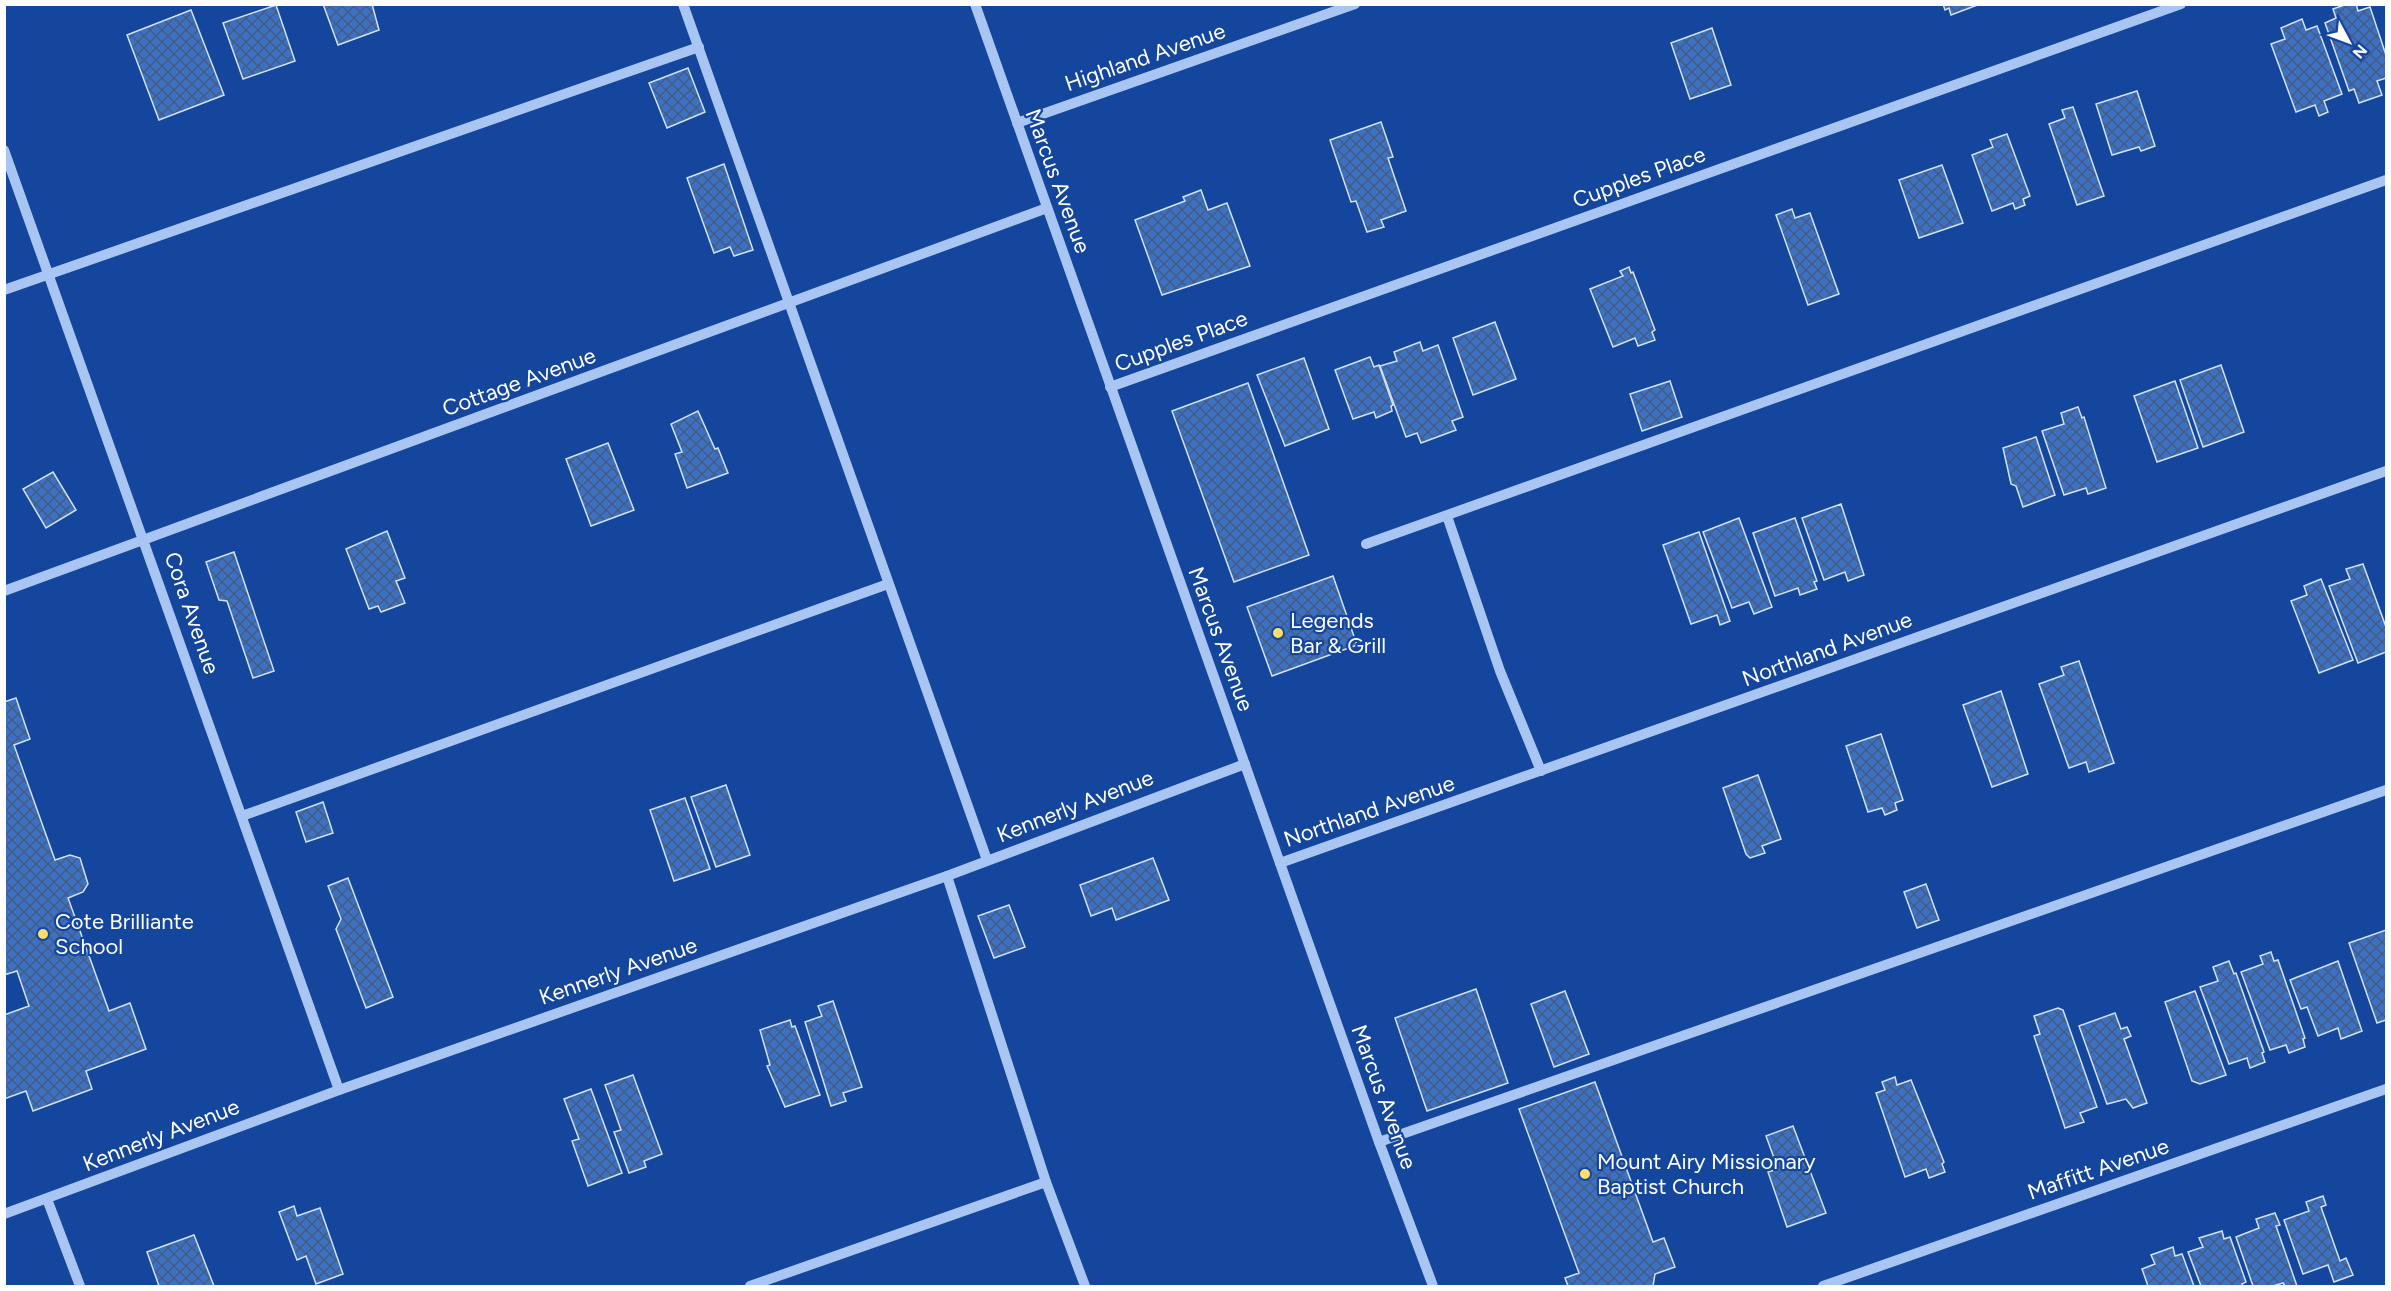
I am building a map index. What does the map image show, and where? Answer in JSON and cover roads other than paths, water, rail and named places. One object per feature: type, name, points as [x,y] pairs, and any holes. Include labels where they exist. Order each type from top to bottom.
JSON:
[{"type":"street","points":[[683,4],[987,860]]},
{"type":"street","name":"Marcus Avenue","points":[[975,4],[1379,1142],[1433,1287]]},
{"type":"street","name":"Highland Avenue","points":[[1017,123],[1354,4]]},
{"type":"street","name":"Cupples Place","points":[[1110,387],[2181,4]]},
{"type":"street","points":[[4,290],[699,47]]},
{"type":"street","name":"Cora Avenue","points":[[4,150],[145,539],[339,1090]]},
{"type":"street","points":[[1366,544],[2386,180]]},
{"type":"street","name":"Cottage Avenue","points":[[4,591],[1047,208]]},
{"type":"street","name":"Northland Avenue","points":[[1280,863],[2386,471]]},
{"type":"street","points":[[1447,516],[1500,671],[1541,771]]},
{"type":"street","points":[[242,816],[888,584]]},
{"type":"street","name":"Kennerly Avenue","points":[[4,1214],[339,1090],[946,876],[1245,764]]},
{"type":"street","points":[[1379,1142],[2386,790]]},
{"type":"street","points":[[946,876],[1046,1182],[1085,1287]]},
{"type":"street","name":"Maffitt Avenue","points":[[1823,1287],[2386,1089]]},
{"type":"street","points":[[750,1287],[1046,1182]]},
{"type":"street","points":[[47,1199],[80,1287]]},
{"type":"place","name":"Legends Bar & Grill","points":[[1278,633]]},
{"type":"place","name":"Cote Brilliante School","points":[[43,934]]},
{"type":"place","name":"Mount Airy Missionary Baptist Church","points":[[1585,1174]]}]
